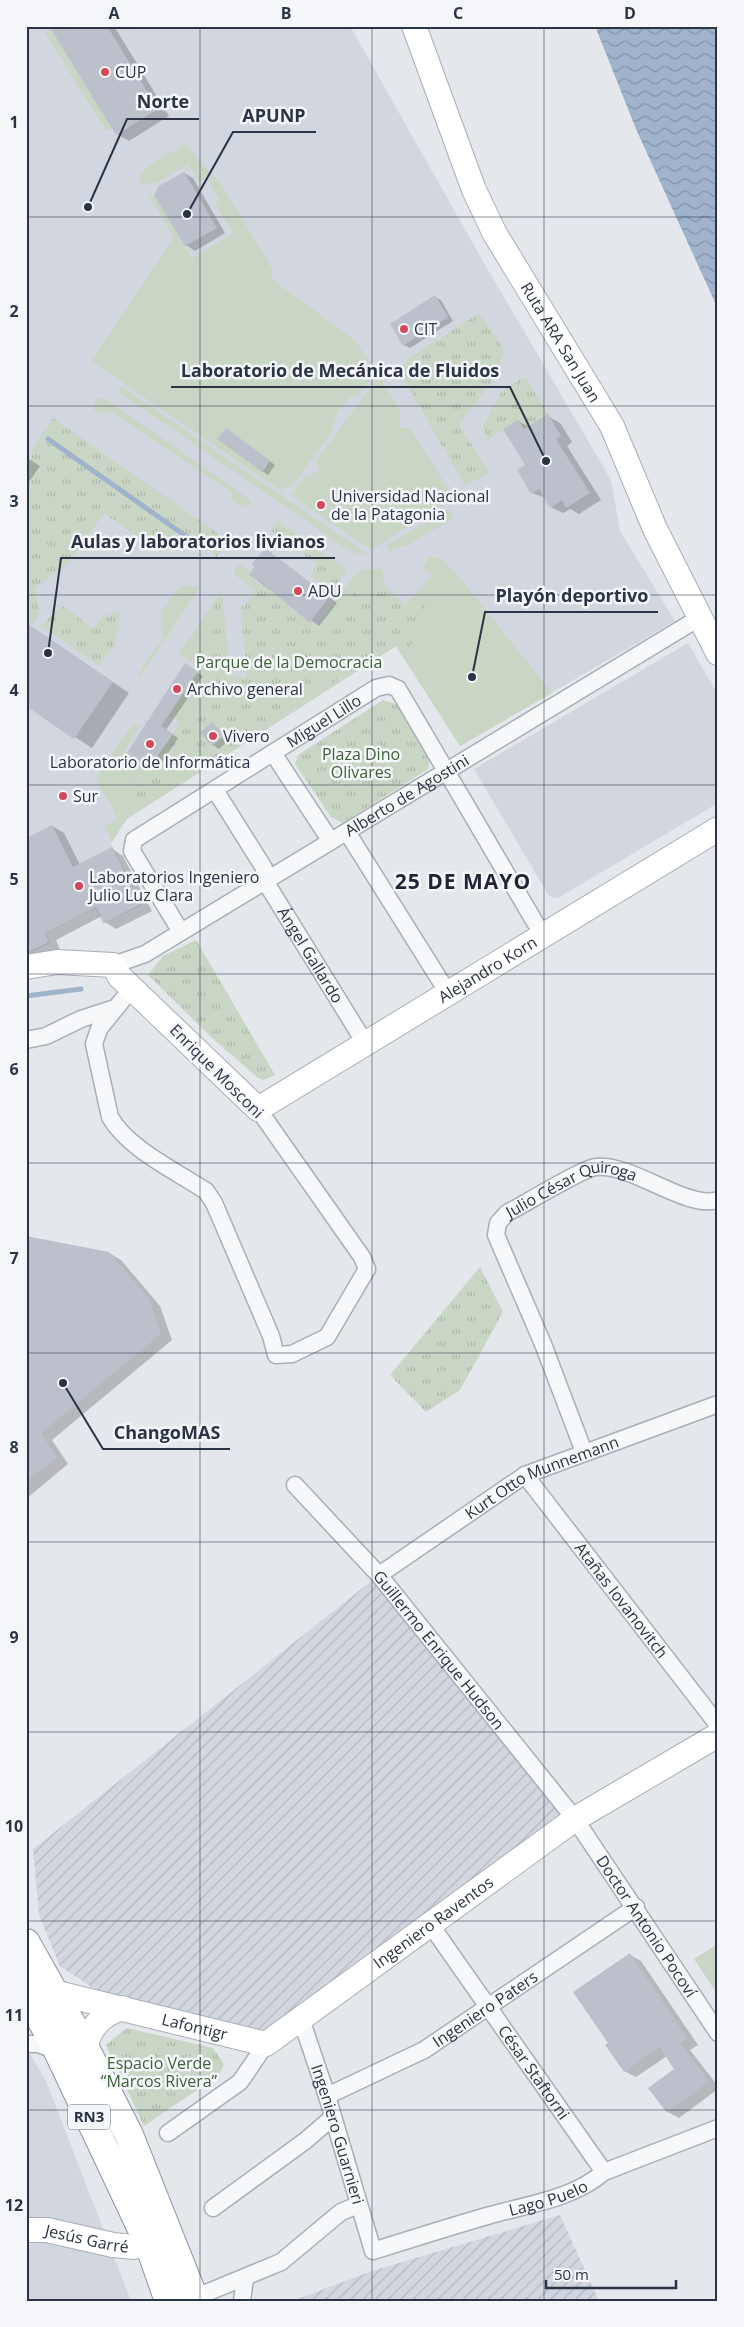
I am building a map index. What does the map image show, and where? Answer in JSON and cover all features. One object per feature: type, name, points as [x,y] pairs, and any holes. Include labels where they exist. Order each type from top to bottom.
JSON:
[{"type":"highway","name":"RN3","points":[[26,1944],[35,2002],[58,2051],[160,2240],[186,2300]]},
{"type":"highway","name":"RN3","points":[[35,2002],[85,2048],[129,2135],[160,2240]]},
{"type":"street","name":"Ruta ARA San Juan","points":[[414,26],[474,190],[495,234],[612,426],[655,529],[718,653]]},
{"type":"street","name":"Alberto de Agostini","points":[[113,964],[145,954],[330,840],[347,832],[699,618]]},
{"type":"street","name":"Miguel Lillo","points":[[181,932],[132,851],[134,840],[376,688],[385,685],[398,689],[447,770]]},
{"type":"street","points":[[273,753],[330,840]]},
{"type":"street","points":[[447,770],[543,936]]},
{"type":"street","name":"Ángel Gallardo","points":[[215,790],[264,868],[265,881],[365,1043]]},
{"type":"street","name":"Alejandro Korn","points":[[258,1109],[718,829]]},
{"type":"street","points":[[347,832],[448,993]]},
{"type":"street","points":[[26,967],[57,962],[113,964]]},
{"type":"street","name":"Enrique Mosconi","points":[[113,964],[120,978],[258,1109],[362,1257],[367,1269],[327,1336],[292,1354],[276,1355],[270,1336],[214,1203],[206,1191],[129,1140],[116,1127],[110,1117],[94,1044],[99,1029],[116,1008]]},
{"type":"street","points":[[26,1040],[46,1036],[81,1019],[116,1008],[132,988]]},
{"type":"street","name":"Julio César Quiroga","points":[[584,1452],[543,1344],[496,1235],[498,1223],[507,1213],[594,1167],[612,1167],[693,1198],[717,1204]]},
{"type":"street","name":"Kurt Otto Munnemann","points":[[379,1575],[524,1475],[718,1404]]},
{"type":"street","name":"Atañas Iovanovitch","points":[[524,1475],[718,1725]]},
{"type":"street","name":"Guillermo Enrique Hudson","points":[[296,1485],[379,1575],[575,1819]]},
{"type":"street","name":"Ingeniero Raventos","points":[[168,2133],[240,2082],[266,2044],[575,1819],[718,1735]]},
{"type":"street","name":"Doctor Antonio Pocoví","points":[[575,1819],[718,2033]]},
{"type":"street","name":"Ingeniero Paters","points":[[327,2096],[424,2050],[636,1908]]},
{"type":"street","name":"César Staftorni","points":[[430,1924],[604,2172]]},
{"type":"street","name":"Lafontigr","points":[[35,2002],[123,2008],[266,2044]]},
{"type":"street","points":[[85,2048],[91,2031],[96,2024],[113,2011],[123,2008]]},
{"type":"street","name":"Ingeniero Guarnieri","points":[[300,2019],[327,2096],[373,2251]]},
{"type":"street","points":[[26,2044],[38,2044],[58,2051]]},
{"type":"street","points":[[212,2208],[305,2141],[333,2117]]},
{"type":"street","name":"Lago Puelo","points":[[373,2251],[488,2215],[563,2196],[592,2182],[604,2172],[718,2128]]},
{"type":"street","points":[[186,2300],[245,2278],[280,2262],[341,2212],[358,2205]]},
{"type":"street","name":"Jesús Garré","points":[[26,2230],[47,2230],[113,2245],[134,2246],[160,2240]]},
{"type":"street","points":[[242,2301],[245,2278]]},
{"type":"shaded area","name":"Universidad Nacional de la Patagonia","points":[[26,26],[350,26],[484,263],[611,480],[620,531],[675,621],[460,746],[396,646],[127,819],[111,843],[142,905],[103,924],[95,908],[46,933],[50,943],[26,954]]},
{"type":"shaded area","points":[[688,643],[718,695],[718,803],[558,898],[549,896],[474,769]]},
{"type":"shaded area","points":[[379,1575],[575,1819],[266,2044],[123,2008],[60,1966],[39,1915],[33,1849]]},
{"type":"shaded area","points":[[26,2047],[46,2081],[131,2301],[26,2301]]},
{"type":"shaded area","points":[[560,2215],[599,2301],[292,2301],[372,2271]]},
{"type":"green space","points":[[51,29],[112,128],[106,131],[45,33]]},
{"type":"green space","points":[[185,144],[222,185],[274,272],[270,278],[355,340],[376,372],[360,394],[350,397],[338,412],[329,436],[292,486],[280,490],[91,361],[174,238],[149,196],[155,196],[192,258],[233,233],[215,203],[220,200],[207,178],[199,182],[188,164],[156,183],[142,184],[139,175],[147,167]]},
{"type":"green space","points":[[479,313],[505,351],[492,382],[459,424],[489,473],[465,486],[400,373],[402,366],[408,359]]},
{"type":"green space","points":[[379,376],[400,410],[400,428],[410,428],[454,498],[374,548],[369,549],[291,495],[305,476],[321,471],[316,461]]},
{"type":"green space","points":[[525,377],[548,414],[524,429],[518,420],[488,439],[482,428],[502,391]]},
{"type":"green space","points":[[122,387],[369,555],[359,554],[347,549],[118,392]]},
{"type":"green space","points":[[97,398],[104,398],[245,496],[251,501],[250,505],[246,508],[232,500],[232,493],[112,412],[96,413],[93,408]]},
{"type":"green space","points":[[53,418],[229,541],[217,557],[179,529],[161,553],[104,513],[67,565],[35,588],[40,614],[32,625],[26,621],[26,473],[35,444]]},
{"type":"green space","points":[[449,509],[454,518],[411,543],[389,551],[387,545]]},
{"type":"green space","points":[[278,521],[347,570],[332,591],[310,575],[317,564],[271,531]]},
{"type":"green space","points":[[436,557],[444,561],[460,578],[552,693],[460,746],[396,646],[127,819],[112,841],[104,826],[118,818],[98,783],[97,776],[133,723],[139,728],[124,751],[149,768],[180,723],[169,715],[198,672],[199,667],[179,653],[221,592],[223,602],[215,602],[205,623],[207,712],[182,729],[150,774],[136,779],[139,808],[396,643],[410,647],[406,609],[383,585],[361,584],[328,625],[317,630],[263,588],[249,599],[255,589],[233,574],[239,564],[251,572],[249,575],[257,578],[254,582],[259,586],[261,582],[317,625],[355,575],[363,570],[382,569],[386,587],[406,605],[433,575],[423,567],[427,563],[426,558]]},
{"type":"green space","name":"Parque de la Democracia","points":[[361,584],[383,585],[405,609],[419,595],[427,602],[410,648],[395,643],[139,808],[125,785],[150,774],[182,729],[207,712],[205,623],[215,602],[223,602],[231,677],[247,676],[240,605],[244,607],[249,599],[263,588],[317,630],[328,625]]},
{"type":"green space","points":[[180,586],[200,587],[138,680],[141,668],[162,639],[161,612]]},
{"type":"green space","points":[[61,605],[93,628],[105,614],[109,617],[114,611],[121,615],[114,645],[99,666],[41,626]]},
{"type":"green space","name":"Plaza Dino Olivares","points":[[383,700],[397,704],[430,758],[428,769],[343,823],[331,817],[295,764],[298,755]]},
{"type":"green space","points":[[196,940],[275,1075],[264,1080],[258,1078],[211,1037],[148,975],[163,956]]},
{"type":"green space","points":[[480,1267],[503,1312],[460,1390],[426,1412],[390,1375]]},
{"type":"green space","points":[[718,1944],[718,1995],[694,1959]]},
{"type":"green space","name":"Espacio Verde “Marcos Rivera”","points":[[127,2028],[213,2048],[224,2064],[219,2075],[144,2126],[106,2045]]},
{"type":"water","points":[[595,26],[718,26],[718,309],[636,129]]},
{"type":"building","points":[[49,26],[107,26],[158,109],[116,135]]},
{"type":"building","points":[[184,172],[217,228],[185,246],[154,195],[159,186]]},
{"type":"building","points":[[435,295],[448,317],[403,346],[390,324]]},
{"type":"building","points":[[548,414],[561,436],[556,439],[590,493],[566,508],[562,500],[550,508],[539,489],[531,494],[517,470],[525,465],[503,429],[518,420],[524,429]]},
{"type":"building","points":[[226,428],[270,461],[262,472],[217,439]]},
{"type":"building","name":"ADU","points":[[265,548],[329,597],[311,621],[309,622],[261,582],[249,575],[255,567],[252,564]]},
{"type":"building","points":[[26,623],[113,682],[74,739],[26,706]]},
{"type":"building","points":[[185,663],[198,672],[161,726],[173,734],[149,768],[127,753]]},
{"type":"building","name":"Vivero","points":[[212,722],[224,736],[212,746],[200,733]]},
{"type":"building","name":"Laboratorios Ingeniero Julio Luz Clara","points":[[52,825],[73,867],[112,847],[141,904],[104,923],[96,907],[45,933],[49,942],[26,953],[26,838]]},
{"type":"building","points":[[26,1236],[109,1252],[149,1298],[161,1334],[41,1433],[57,1457],[26,1482]]},
{"type":"building","points":[[630,1953],[687,2038],[680,2043],[709,2081],[667,2113],[648,2088],[674,2069],[660,2047],[624,2072],[605,2045],[608,2043],[573,1992]]},
{"type":"waterway","points":[[48,439],[197,544]]},
{"type":"waterway","points":[[26,996],[81,989]]},
{"type":"place","name":"CUP","points":[[105,72]]},
{"type":"place","name":"Norte","points":[[88,207]]},
{"type":"place","name":"APUNP","points":[[187,214]]},
{"type":"place","name":"CIT","points":[[404,329]]},
{"type":"place","name":"Laboratorio de Mecánica de Fluidos","points":[[546,461]]},
{"type":"place","name":"Universidad Nacional de la Patagonia","points":[[321,505]]},
{"type":"place","name":"ADU","points":[[298,591]]},
{"type":"place","name":"Aulas y laboratorios livianos","points":[[48,653]]},
{"type":"place","name":"Playón deportivo","points":[[472,677]]},
{"type":"place","name":"Archivo general","points":[[177,689]]},
{"type":"place","name":"Vivero","points":[[213,736]]},
{"type":"place","name":"Laboratorio de Informática","points":[[150,744]]},
{"type":"place","name":"Sur","points":[[63,796]]},
{"type":"place","name":"Laboratorios Ingeniero Julio Luz Clara","points":[[79,886]]},
{"type":"place","name":"ChangoMAS","points":[[63,1383]]},
{"type":"district","name":"25 DE MAYO","points":[[463,882]]}]
